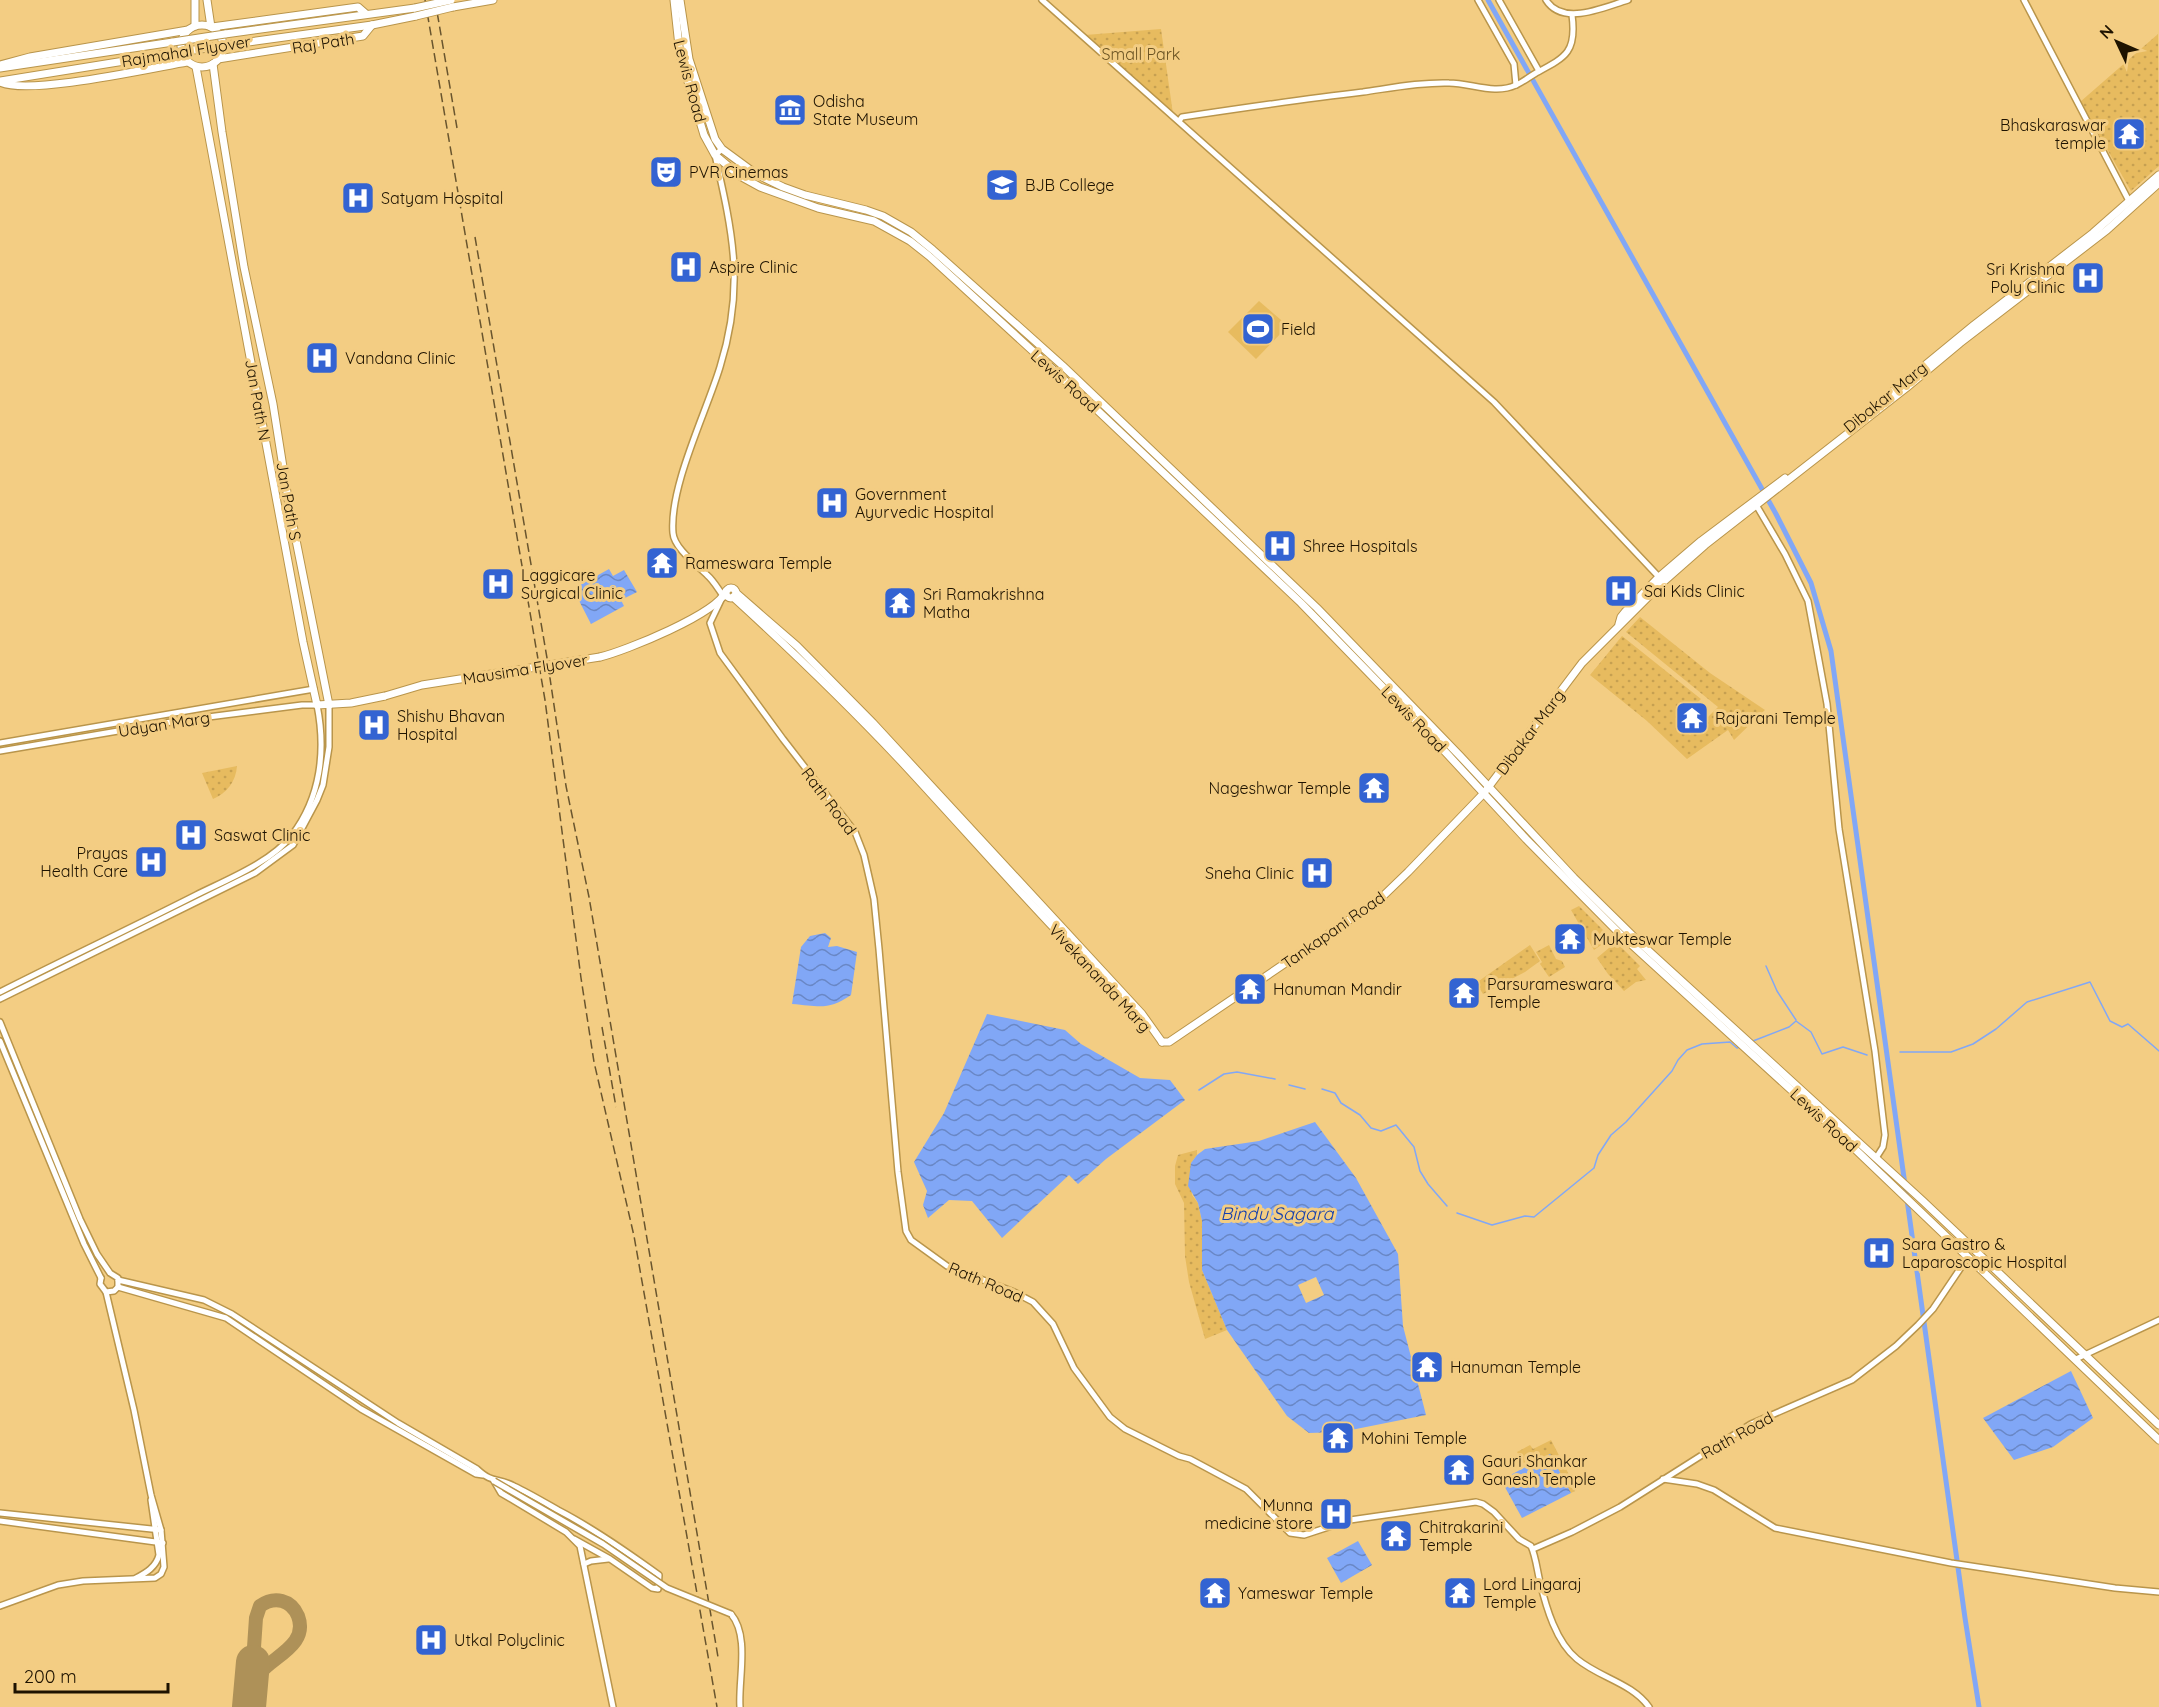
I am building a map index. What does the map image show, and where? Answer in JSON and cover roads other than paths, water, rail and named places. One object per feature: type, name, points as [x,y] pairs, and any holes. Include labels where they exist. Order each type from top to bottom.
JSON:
[{"type":"main road","points":[[195,0],[191,28],[184,34],[180,46],[183,57],[196,67]]},
{"type":"main road","points":[[207,0],[211,27],[221,36],[223,42],[222,54],[216,62]]},
{"type":"main road","name":"Raj Path","points":[[196,67],[208,67],[216,62],[363,36],[372,25],[416,12],[452,3],[493,0]]},
{"type":"main road","name":"Lewis Road","points":[[674,0],[680,55],[704,135],[715,155],[740,176],[760,187],[818,208],[874,221],[903,236],[923,251],[1281,583],[1639,942],[1737,1036],[1786,1079],[1892,1185],[2159,1440]]},
{"type":"main road","name":"Lewis Road","points":[[680,0],[689,59],[712,134],[722,149],[756,174],[783,187],[884,216],[911,232],[933,249],[1063,366],[1299,591],[1486,790]]},
{"type":"main road","name":"Raj Path","points":[[0,67],[30,57],[191,28],[358,7],[366,14],[416,12]]},
{"type":"main road","name":"Rajmahal Flyover","points":[[0,67],[366,14]]},
{"type":"main road","name":"Rajmahal Flyover","points":[[0,81],[227,45],[372,25]]},
{"type":"main road","points":[[168,33],[174,40],[177,54],[173,65]]},
{"type":"main road","points":[[0,81],[17,86],[48,85],[187,62]]},
{"type":"main road","name":"Jan Path S","points":[[216,62],[222,132],[244,267],[273,404],[289,505],[329,705]]},
{"type":"main road","name":"Jan Path N","points":[[196,67],[303,642],[317,705]]},
{"type":"main road","name":"Dibakar Marg","points":[[1486,790],[1582,663],[1619,624],[1705,545],[1899,390],[2108,230],[2155,187],[2159,175]]},
{"type":"main road","name":"Dibakar Marg","points":[[1899,390],[1974,326],[2093,233],[2129,201],[2155,187]]},
{"type":"main road","name":"Dibakar Marg","points":[[1619,624],[1621,616],[1659,577],[1701,541],[1758,502]]},
{"type":"main road","name":"Vivekananda Marg","points":[[723,596],[729,598],[735,595],[797,646],[842,691],[1070,942],[1142,1014],[1162,1042]]},
{"type":"main road","name":"Mausima Flyover","points":[[329,705],[385,696],[422,685],[600,657],[634,647],[694,617],[723,596]]},
{"type":"main road","name":"Udyan Marg","points":[[314,689],[325,687]]},
{"type":"main road","name":"Udyan Marg","points":[[317,705],[329,705]]},
{"type":"main road","name":"Tankapani Road","points":[[1162,1042],[1169,1042],[1370,907],[1408,872],[1486,790]]},
{"type":"main road","name":"Lewis Road","points":[[1798,1091],[1896,1176],[2159,1425]]},
{"type":"main road","points":[[1968,1257],[1974,1250]]},
{"type":"street","points":[[1042,0],[1494,402],[1659,577]]},
{"type":"street","points":[[1478,0],[1514,64],[1516,86]]},
{"type":"street","points":[[1499,0],[1537,73]]},
{"type":"street","points":[[1546,0],[1553,9],[1572,15],[1628,0]]},
{"type":"street","points":[[2024,0],[2129,201]]},
{"type":"street","points":[[1179,121],[1182,117],[1399,87],[1449,82],[1489,89],[1516,86],[1555,63],[1571,47],[1574,33],[1572,15]]},
{"type":"street","points":[[722,149],[715,155],[729,215],[735,257],[734,303],[721,365],[674,500],[673,536],[688,558],[709,576],[723,596]]},
{"type":"street","points":[[1758,502],[1808,601],[1814,631],[1827,704],[1839,829],[1872,1032],[1884,1125],[1884,1142],[1876,1158]]},
{"type":"street","name":"Rath Road","points":[[723,596],[710,624],[720,653],[855,832],[864,855],[874,898],[898,1172],[906,1231],[911,1240],[947,1266],[1014,1292],[1033,1302],[1053,1324],[1074,1368],[1110,1417],[1125,1429],[1179,1456],[1190,1459],[1246,1489],[1290,1533],[1304,1535],[1350,1521],[1476,1503],[1483,1504],[1494,1512],[1519,1539],[1527,1542],[1533,1549],[1598,1519],[1751,1424],[1852,1380],[1933,1310],[1968,1257]]},
{"type":"street","name":"Udyan Marg","points":[[0,743],[314,689]]},
{"type":"street","name":"Udyan Marg","points":[[0,751],[177,721],[317,705]]},
{"type":"street","name":"Jan Path N","points":[[0,992],[242,872],[284,845],[302,821],[318,783],[321,732],[317,705]]},
{"type":"street","name":"Jan Path S","points":[[0,999],[255,873],[293,845],[323,785],[330,726],[329,705]]},
{"type":"street","points":[[0,1022],[33,1104],[38,1124],[84,1244],[101,1278],[101,1287],[106,1292],[134,1410],[151,1495],[161,1530],[159,1555],[155,1565],[144,1574],[131,1580]]},
{"type":"street","points":[[0,1041],[29,1110],[38,1124],[80,1219],[97,1254],[110,1273],[118,1280],[204,1300],[232,1314],[301,1364]]},
{"type":"street","points":[[101,1278],[110,1273]]},
{"type":"street","points":[[106,1292],[114,1291],[118,1280]]},
{"type":"street","points":[[117,1287],[226,1318],[603,1545],[667,1588],[731,1614],[739,1626],[740,1707]]},
{"type":"street","points":[[2076,1359],[2159,1320]]},
{"type":"street","points":[[1663,1479],[1697,1484],[1714,1490],[1775,1528],[1966,1566],[2115,1588],[2159,1592]]},
{"type":"street","points":[[494,1481],[501,1493],[567,1532],[580,1546],[613,1707]]},
{"type":"street","points":[[494,1481],[506,1482],[560,1510],[659,1575],[658,1589],[656,1590],[610,1559],[574,1539]]},
{"type":"street","points":[[0,1606],[58,1584],[155,1578],[161,1574],[164,1567],[160,1542],[154,1529],[151,1495]]},
{"type":"street","points":[[0,1513],[161,1530]]},
{"type":"street","points":[[0,1521],[160,1542]]},
{"type":"street","points":[[1533,1549],[1545,1602],[1560,1638],[1567,1648],[1590,1668],[1627,1687],[1643,1699],[1649,1707]]},
{"type":"street","points":[[584,1564],[610,1559]]},
{"type":"water","points":[[609,569],[613,576],[624,570],[637,592],[621,600],[624,606],[591,624],[573,589]]},
{"type":"water","points":[[825,933],[831,938],[828,947],[837,946],[857,952],[851,995],[829,1005],[792,1004],[801,947],[810,936]]},
{"type":"water","points":[[987,1014],[1065,1030],[1081,1044],[1140,1078],[1170,1080],[1185,1100],[1106,1159],[1078,1184],[1069,1175],[1002,1238],[972,1201],[949,1200],[928,1218],[923,1205],[927,1191],[914,1162],[944,1113]]},
{"type":"water","name":"Bindu Sagara","points":[[1315,1122],[1356,1178],[1398,1254],[1403,1326],[1426,1415],[1341,1432],[1309,1433],[1287,1416],[1227,1330],[1202,1270],[1202,1221],[1198,1203],[1188,1186],[1191,1163],[1205,1149],[1259,1141]],"holes":[[[1316,1277],[1324,1295],[1306,1303],[1298,1285]]]},
{"type":"water","points":[[2071,1371],[2093,1418],[2053,1447],[2014,1460],[1983,1418]]},
{"type":"water","points":[[1550,1454],[1571,1493],[1522,1518],[1501,1480]]},
{"type":"water","points":[[1358,1541],[1372,1565],[1341,1583],[1327,1558]]},
{"type":"waterway","points":[[1488,0],[1776,514],[1811,583],[1831,651],[1979,1707]]},
{"type":"waterway","points":[[1766,966],[1777,991],[1796,1020]]},
{"type":"waterway","points":[[1900,1052],[1951,1052],[1973,1044],[1996,1029],[2027,1002],[2090,982],[2110,1021],[2122,1027],[2128,1024],[2159,1051]]},
{"type":"waterway","points":[[1753,1041],[1789,1027],[1796,1021],[1811,1032],[1822,1054],[1843,1047],[1867,1055]]},
{"type":"waterway","points":[[1457,1213],[1492,1225],[1525,1216],[1534,1217],[1594,1168],[1598,1155],[1611,1135],[1626,1122],[1672,1071],[1687,1050],[1702,1044],[1730,1042],[1737,1048],[1740,1047]]},
{"type":"waterway","points":[[1199,1090],[1224,1074],[1237,1072],[1275,1079]]},
{"type":"waterway","points":[[1289,1085],[1305,1089]]},
{"type":"waterway","points":[[1322,1089],[1335,1093],[1341,1103],[1360,1115],[1371,1128],[1381,1131],[1396,1125],[1414,1147],[1420,1171],[1428,1184],[1447,1206]]},
{"type":"railway","points":[[425,0],[545,700],[594,1062],[634,1236],[717,1707]]},
{"type":"railway","points":[[435,0],[457,128]]},
{"type":"railway","points":[[475,237],[547,658],[566,786],[589,897],[718,1657]]},
{"type":"railway","points":[[602,1027],[616,1107]]},
{"type":"place","name":"Odisha State Museum","points":[[790,110]]},
{"type":"place","name":"Bhaskaraswar temple","points":[[2129,134]]},
{"type":"place","name":"PVR Cinemas","points":[[666,172]]},
{"type":"place","name":"BJB College","points":[[1002,185]]},
{"type":"place","name":"Satyam Hospital","points":[[358,198]]},
{"type":"place","name":"Aspire Clinic","points":[[686,267]]},
{"type":"place","name":"Sri Krishna Poly Clinic","points":[[2088,278]]},
{"type":"place","name":"Field","points":[[1258,329]]},
{"type":"place","name":"Vandana Clinic","points":[[322,358]]},
{"type":"place","name":"Government Ayurvedic Hospital","points":[[832,503]]},
{"type":"place","name":"Shree Hospitals","points":[[1280,546]]},
{"type":"place","name":"Rameswara Temple","points":[[662,563]]},
{"type":"place","name":"Laggicare Surgical Clinic","points":[[498,584]]},
{"type":"place","name":"Sai Kids Clinic","points":[[1621,591]]},
{"type":"place","name":"Sri Ramakrishna Matha","points":[[900,603]]},
{"type":"place","name":"Rajarani Temple","points":[[1692,718]]},
{"type":"place","name":"Shishu Bhavan Hospital","points":[[374,725]]},
{"type":"place","name":"Nageshwar Temple","points":[[1374,788]]},
{"type":"place","name":"Saswat Clinic","points":[[191,835]]},
{"type":"place","name":"Prayas Health Care","points":[[151,862]]},
{"type":"place","name":"Sneha Clinic","points":[[1317,873]]},
{"type":"place","name":"Mukteswar Temple","points":[[1570,939]]},
{"type":"place","name":"Hanuman Mandir","points":[[1250,989]]},
{"type":"place","name":"Parsurameswara Temple","points":[[1464,993]]},
{"type":"place","name":"Sara Gastro & Laparoscopic Hospital","points":[[1879,1253]]},
{"type":"place","name":"Hanuman Temple","points":[[1427,1367]]},
{"type":"place","name":"Mohini Temple","points":[[1338,1438]]},
{"type":"place","name":"Gauri Shankar Ganesh Temple","points":[[1459,1470]]},
{"type":"place","name":"Munna medicine store","points":[[1336,1514]]},
{"type":"place","name":"Chitrakarini Temple","points":[[1396,1536]]},
{"type":"place","name":"Yameswar Temple","points":[[1215,1593]]},
{"type":"place","name":"Lord Lingaraj Temple","points":[[1460,1593]]},
{"type":"place","name":"Utkal Polyclinic","points":[[431,1640]]},
{"type":"park label","name":"Small Park","points":[[1141,54]]}]
